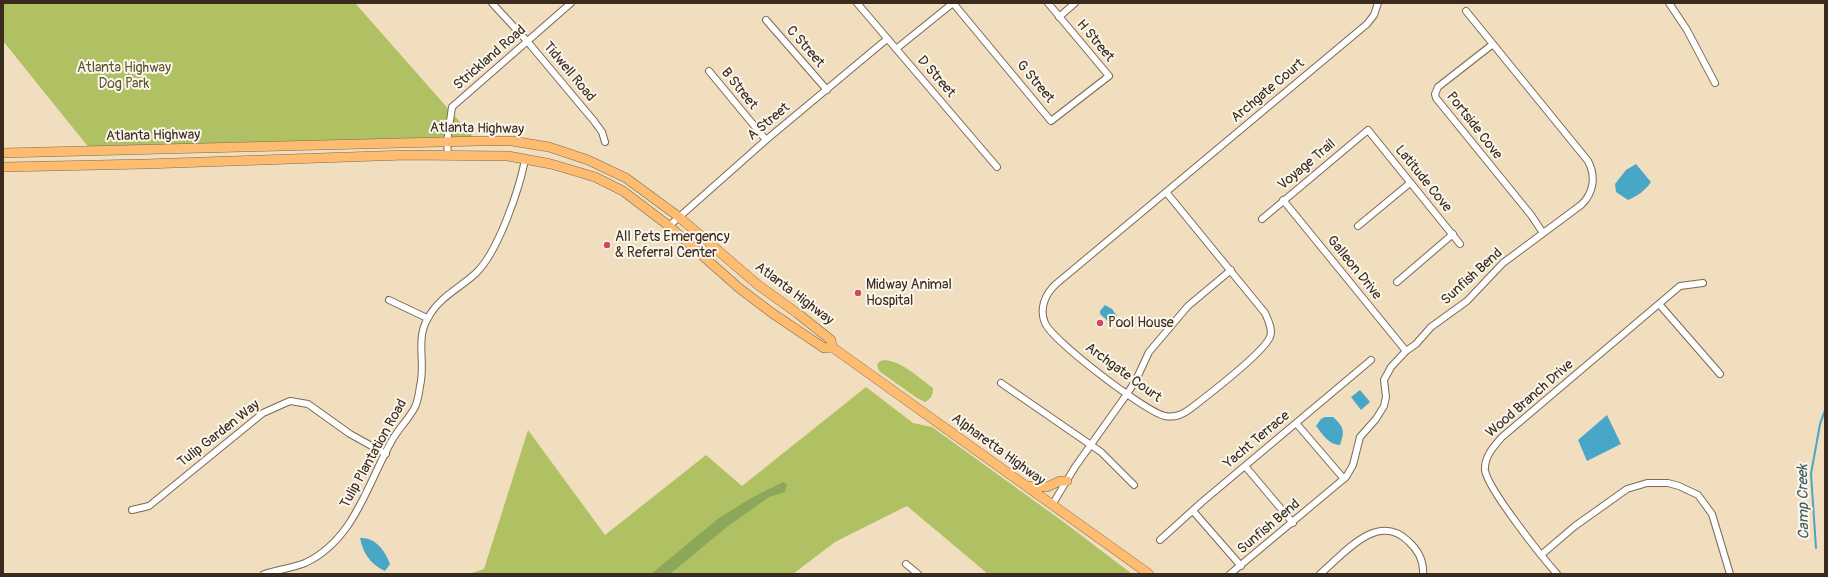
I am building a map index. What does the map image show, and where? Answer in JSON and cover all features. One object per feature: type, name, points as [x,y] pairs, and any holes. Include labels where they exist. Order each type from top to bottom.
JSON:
[{"type":"main road","name":"Atlanta Highway","points":[[3,153],[512,141],[548,147],[578,156],[626,178],[679,217],[758,285],[831,340],[832,347],[824,348],[772,313],[740,288],[669,226],[639,203],[605,181],[568,168],[508,156],[448,155],[3,167]]},
{"type":"main road","name":"Alpharetta Highway","points":[[832,347],[1149,574]]},
{"type":"main road","points":[[1025,486],[1047,487],[1060,481],[1067,481]]},
{"type":"street","name":"Tidwell Road","points":[[492,3],[527,41],[594,121],[602,132],[605,142]]},
{"type":"street","name":"Strickland Road","points":[[448,155],[447,142],[452,107],[570,3]]},
{"type":"street","name":"D Street","points":[[858,3],[997,167]]},
{"type":"street","points":[[896,48],[953,3]]},
{"type":"street","name":"G Street","points":[[953,3],[1051,121],[1109,76]]},
{"type":"street","name":"H Street","points":[[1048,3],[1109,76]]},
{"type":"street","points":[[1059,16],[1075,3]]},
{"type":"street","name":"Archgate Court","points":[[1166,192],[1266,313],[1270,325],[1270,336],[1257,353],[1190,409],[1176,416],[1158,414],[1127,394],[1096,372],[1053,334],[1047,327],[1044,318],[1043,305],[1046,296],[1056,284],[1166,192],[1367,24],[1374,15],[1378,3]]},
{"type":"street","points":[[1669,3],[1687,30],[1716,83]]},
{"type":"street","name":"Sunfish Bend","points":[[1230,574],[1344,479],[1353,465],[1360,437],[1376,419],[1384,406],[1386,397],[1384,380],[1386,373],[1406,351],[1416,344],[1431,327],[1467,301],[1503,263],[1581,205],[1588,198],[1593,183],[1592,169],[1585,156],[1466,11]]},
{"type":"street","name":"C Street","points":[[766,20],[827,90]]},
{"type":"street","name":"A Street","points":[[669,226],[766,140],[887,39]]},
{"type":"street","name":"Portside Cove","points":[[1493,44],[1441,84],[1436,91],[1436,98],[1543,233]]},
{"type":"street","name":"B Street","points":[[709,71],[766,140]]},
{"type":"street","name":"Latitude Cove","points":[[1368,130],[1460,244]]},
{"type":"street","name":"Voyage Trail","points":[[1262,219],[1368,130]]},
{"type":"street","name":"Tulip Plantation Road","points":[[264,574],[305,563],[333,544],[347,527],[360,507],[392,441],[416,406],[422,380],[421,339],[427,318],[444,297],[475,274],[491,254],[517,191],[525,160]]},
{"type":"street","points":[[1358,226],[1410,183]]},
{"type":"street","name":"Galleon Drive","points":[[1283,200],[1406,351]]},
{"type":"street","points":[[1397,282],[1453,234]]},
{"type":"street","points":[[1052,505],[1091,444],[1136,380],[1149,352],[1188,306],[1231,270]]},
{"type":"street","name":"Wood Branch Drive","points":[[1557,574],[1541,555],[1487,478],[1485,468],[1487,458],[1492,448],[1502,437],[1680,286],[1703,283]]},
{"type":"street","points":[[389,300],[427,318]]},
{"type":"street","points":[[1659,304],[1720,374]]},
{"type":"street","name":"Yacht Terrace","points":[[1160,540],[1194,511],[1202,502],[1371,360]]},
{"type":"street","points":[[1001,383],[1091,444],[1101,452],[1134,486]]},
{"type":"street","name":"Tulip Garden Way","points":[[132,510],[149,506],[263,413],[273,407],[290,401],[308,404],[350,434],[386,454]]},
{"type":"street","points":[[1296,423],[1344,479]]},
{"type":"street","points":[[1245,466],[1293,523]]},
{"type":"street","points":[[1541,555],[1575,526],[1627,489],[1647,483],[1668,483],[1698,494],[1712,514],[1730,574]]},
{"type":"street","points":[[1194,511],[1241,566]]},
{"type":"street","points":[[1320,574],[1366,536],[1376,531],[1384,530],[1393,531],[1403,536],[1414,548],[1422,561],[1423,574]]},
{"type":"street","points":[[906,564],[918,574]]},
{"type":"green space","name":"Atlanta Highway Dog Park","points":[[3,3],[355,3],[474,138],[90,149],[3,41]]},
{"type":"green space","points":[[880,361],[892,361],[904,367],[933,388],[932,395],[929,400],[925,402],[917,398],[879,371],[877,365]]},
{"type":"green space","points":[[866,387],[913,423],[932,427],[1065,523],[1132,574],[988,574],[907,506],[835,542],[793,574],[469,574],[484,569],[528,430],[605,535],[706,455],[742,486]]},
{"type":"green space","points":[[783,482],[787,484],[785,492],[769,497],[728,526],[670,574],[651,574],[719,518],[751,498]]},
{"type":"water","points":[[1636,164],[1651,182],[1641,193],[1628,200],[1616,192],[1615,184],[1626,170]]},
{"type":"water","points":[[1105,305],[1112,309],[1117,316],[1112,322],[1109,322],[1100,314],[1100,311]]},
{"type":"water","points":[[1360,390],[1370,402],[1361,410],[1351,397]]},
{"type":"water","points":[[1607,415],[1621,444],[1587,461],[1578,440]]},
{"type":"water","points":[[1325,417],[1333,417],[1341,427],[1343,436],[1340,445],[1336,445],[1329,441],[1323,436],[1316,426],[1321,419]]},
{"type":"water","points":[[360,538],[365,538],[379,545],[390,564],[385,571],[375,565],[368,558]]},
{"type":"waterway","name":"Camp Creek","points":[[1816,548],[1811,474],[1820,424],[1825,410]]},
{"type":"place","name":"All Pets Emergency & Referral Center","points":[[607,245]]},
{"type":"place","name":"Midway Animal Hospital","points":[[858,293]]},
{"type":"place","name":"Pool House","points":[[1100,323]]}]
